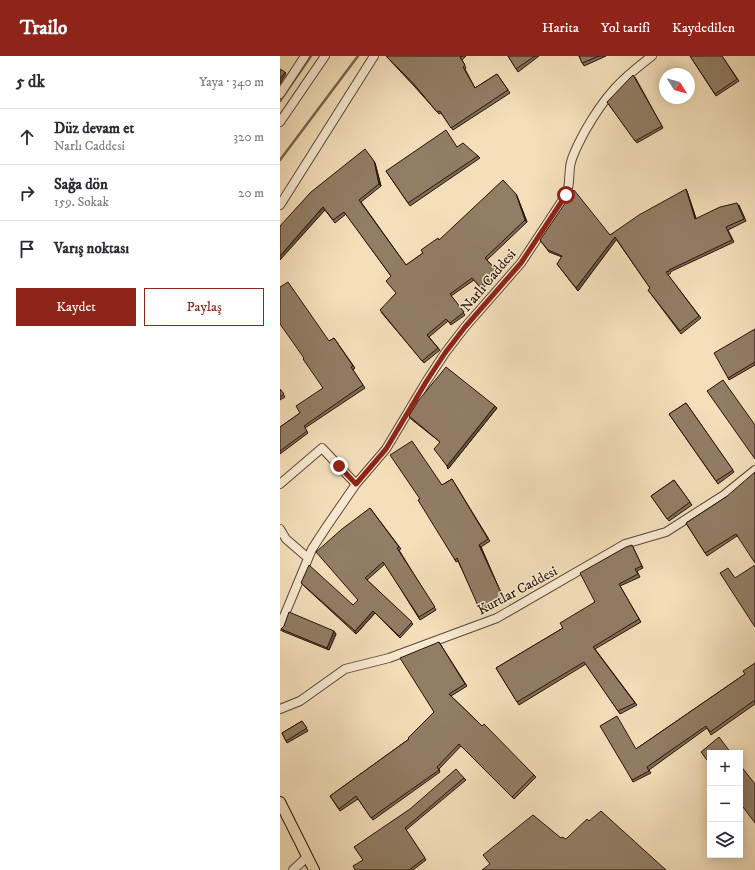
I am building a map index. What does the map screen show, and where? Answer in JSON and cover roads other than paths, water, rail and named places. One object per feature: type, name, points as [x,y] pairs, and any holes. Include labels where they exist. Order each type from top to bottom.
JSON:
[{"type":"main road","points":[[280,802],[314,870]]},
{"type":"street","points":[[280,94],[305,56]]},
{"type":"street","points":[[280,122],[326,56]]},
{"type":"street","points":[[280,205],[374,56]]},
{"type":"street","name":"Narlı Caddesi","points":[[280,626],[316,541],[356,484],[386,449],[445,353],[465,327],[521,263],[566,195],[569,188],[571,162],[575,151],[600,105],[614,87],[628,74],[652,56]]},
{"type":"street","points":[[280,484],[322,448],[356,484]]},
{"type":"street","name":"Kurtlar Caddesi","points":[[280,709],[300,701],[344,669],[389,658],[497,618],[625,544],[666,532],[724,495],[755,470]]},
{"type":"street","points":[[280,529],[286,539],[308,558]]},
{"type":"street","points":[[293,870],[308,857]]},
{"type":"waterway","points":[[280,101],[311,56]]},
{"type":"waterway","points":[[280,160],[358,56]]}]
